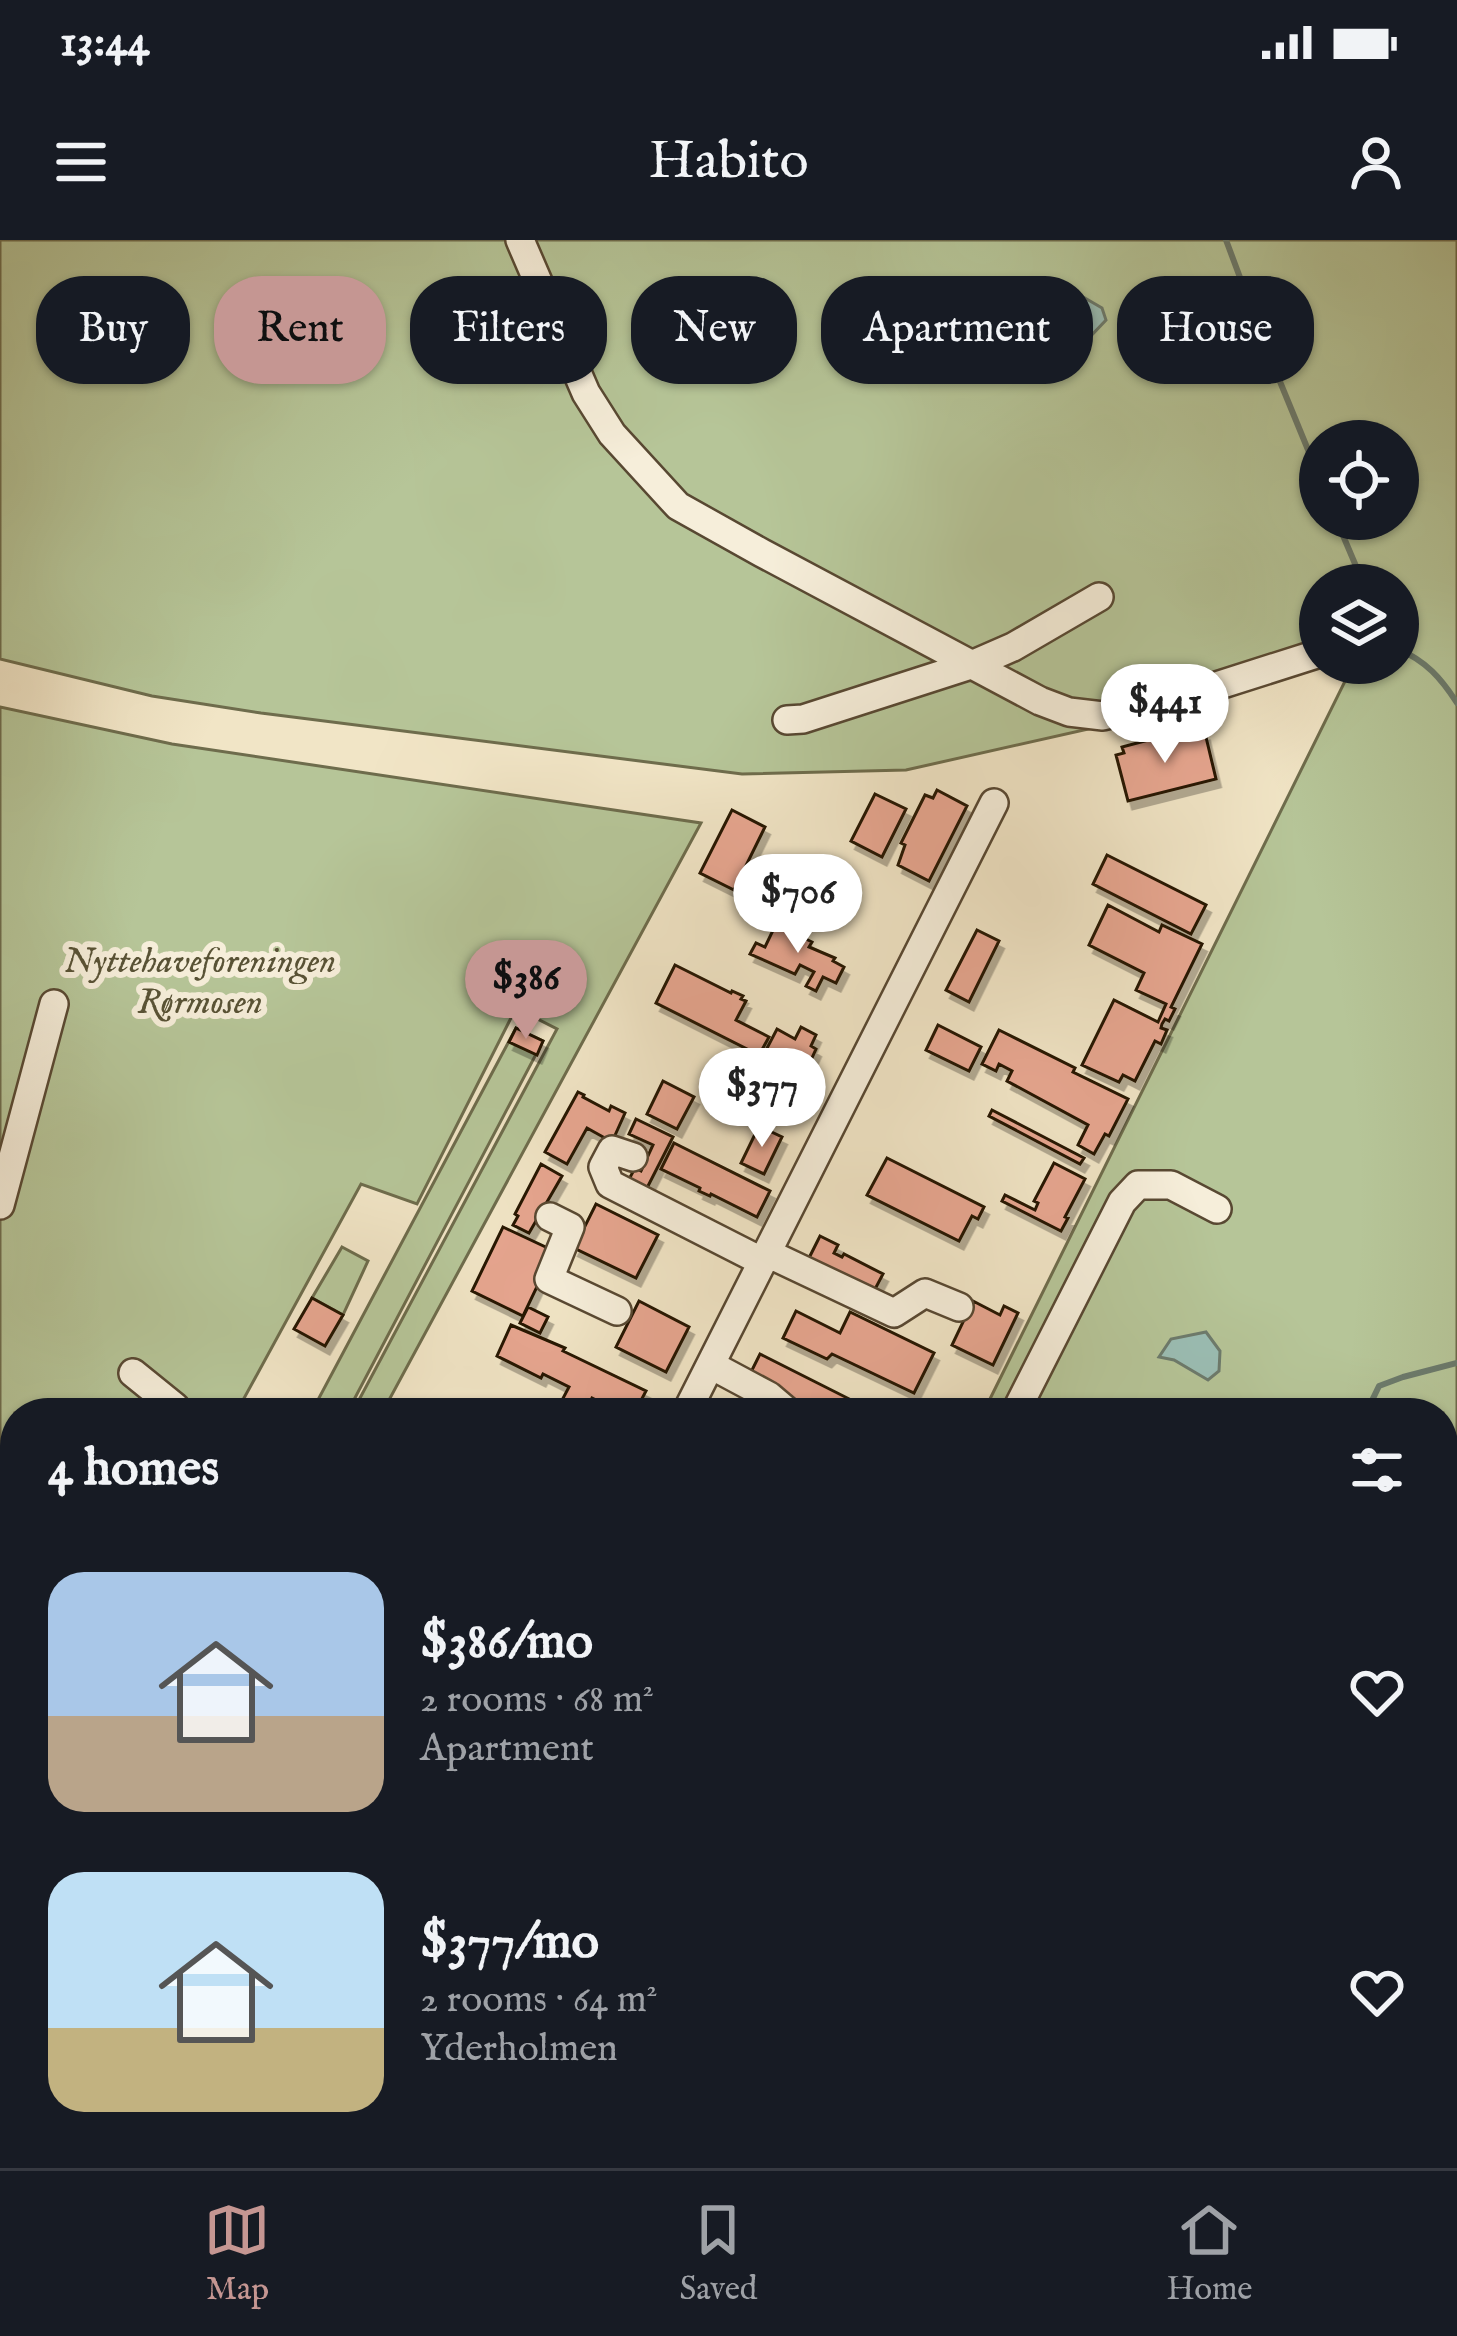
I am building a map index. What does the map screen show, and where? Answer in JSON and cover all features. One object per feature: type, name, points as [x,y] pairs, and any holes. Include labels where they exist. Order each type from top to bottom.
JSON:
[{"type":"street","points":[[520,240],[586,393],[612,434],[678,506],[762,554],[1069,712],[1103,716],[1186,696],[1299,660]]},
{"type":"street","points":[[787,721],[974,664],[1100,597]]},
{"type":"street","points":[[694,1398],[994,803]]},
{"type":"street","points":[[0,1205],[54,1004]]},
{"type":"street","points":[[633,1157],[612,1150],[603,1166],[610,1184],[765,1258],[894,1313],[925,1293],[959,1307]]},
{"type":"street","points":[[1023,1398],[1122,1202],[1138,1185],[1172,1185],[1217,1209]]},
{"type":"street","points":[[550,1217],[570,1227],[548,1279],[617,1311]]},
{"type":"street","points":[[711,1365],[771,1398]]},
{"type":"street","points":[[133,1372],[164,1398]]},
{"type":"green space","points":[[0,240],[1457,240],[1457,1398],[990,1398],[1344,684],[1419,684],[1419,564],[1299,564],[1299,674],[1275,682],[1273,666],[1146,716],[906,770],[742,774],[152,696],[0,659]]},
{"type":"green space","name":"Nyttehaveforeningen Rørmosen","points":[[0,707],[172,744],[701,823],[390,1398],[360,1398],[557,1029],[516,1008],[417,1204],[361,1184],[244,1398],[0,1398]]},
{"type":"green space","points":[[516,1028],[543,1041],[355,1398],[319,1398]]},
{"type":"green space","points":[[342,1247],[368,1261],[343,1315],[312,1298]]},
{"type":"water","points":[[1093,303],[1102,308],[1106,320],[1093,334]]},
{"type":"water","points":[[1206,1332],[1220,1351],[1219,1371],[1208,1380],[1174,1360],[1159,1357],[1171,1339]]},
{"type":"building","points":[[1205,733],[1216,779],[1128,801],[1116,755],[1124,753],[1122,747],[1156,738],[1157,745]]},
{"type":"building","points":[[937,790],[967,806],[929,881],[898,865],[905,845],[901,843],[925,795],[933,798]]},
{"type":"building","points":[[875,794],[906,809],[882,857],[851,841]]},
{"type":"building","points":[[732,810],[765,827],[734,890],[700,873]]},
{"type":"building","points":[[1107,855],[1206,905],[1191,934],[1093,884]]},
{"type":"building","points":[[752,874],[768,882],[756,905],[740,897]]},
{"type":"building","points":[[1108,905],[1159,932],[1162,925],[1202,944],[1171,1007],[1175,1009],[1169,1021],[1162,1024],[1167,1030],[1161,1044],[1155,1041],[1135,1081],[1123,1075],[1119,1082],[1082,1065],[1114,1000],[1158,1022],[1166,1004],[1136,990],[1144,973],[1089,945]]},
{"type":"building","points":[[776,924],[835,958],[844,967],[836,983],[823,977],[816,991],[806,986],[814,972],[800,965],[795,974],[750,954],[756,943],[765,947]]},
{"type":"building","points":[[977,930],[999,941],[969,1002],[946,990]]},
{"type":"building","points":[[675,965],[743,996],[746,1001],[736,1020],[769,1037],[759,1055],[656,1003]]},
{"type":"building","points":[[938,1025],[981,1047],[969,1071],[926,1050]]},
{"type":"building","points":[[801,1027],[816,1035],[811,1046],[816,1049],[805,1073],[765,1052],[777,1029],[795,1039]]},
{"type":"building","points":[[516,1028],[543,1041],[537,1055],[509,1042]]},
{"type":"building","points":[[999,1030],[1128,1099],[1094,1154],[1078,1145],[1088,1125],[1007,1081],[1012,1071],[999,1064],[996,1071],[982,1064]]},
{"type":"building","points":[[663,1081],[694,1097],[677,1129],[647,1114]]},
{"type":"building","points":[[578,1092],[609,1111],[611,1106],[625,1113],[612,1142],[587,1128],[567,1164],[545,1152]]},
{"type":"building","points":[[992,1110],[1084,1158],[1080,1164],[989,1116]]},
{"type":"building","points":[[636,1119],[673,1137],[647,1188],[627,1183],[635,1168],[641,1171],[653,1145],[629,1134]]},
{"type":"building","points":[[759,1126],[782,1137],[764,1174],[741,1163]]},
{"type":"building","points":[[674,1143],[770,1191],[757,1217],[661,1169]]},
{"type":"building","points":[[887,1158],[984,1207],[978,1219],[972,1216],[959,1241],[867,1195]]},
{"type":"building","points":[[1054,1163],[1085,1179],[1061,1231],[1002,1201],[1005,1195],[1035,1210],[1038,1203],[1034,1201]]},
{"type":"building","points":[[541,1164],[562,1176],[529,1233],[513,1225]]},
{"type":"building","points":[[596,1204],[658,1235],[636,1278],[574,1248]]},
{"type":"building","points":[[503,1227],[554,1251],[523,1316],[472,1291]]},
{"type":"building","points":[[820,1236],[838,1245],[834,1253],[883,1274],[873,1293],[809,1258]]},
{"type":"building","points":[[312,1298],[343,1315],[325,1346],[294,1329]]},
{"type":"building","points":[[639,1301],[689,1327],[666,1372],[616,1347]]},
{"type":"building","points":[[973,1301],[1000,1315],[1004,1306],[1018,1313],[993,1365],[952,1345]]},
{"type":"building","points":[[528,1307],[548,1317],[540,1333],[520,1323]]},
{"type":"building","points":[[796,1311],[840,1333],[850,1312],[934,1353],[914,1393],[832,1354],[827,1359],[783,1338]]},
{"type":"building","points":[[511,1325],[646,1391],[642,1398],[563,1398],[569,1387],[497,1356]]},
{"type":"building","points":[[760,1354],[847,1398],[788,1398],[748,1378]]},
{"type":"waterway","points":[[1226,240],[1299,428]]},
{"type":"waterway","points":[[1345,540],[1355,564]]},
{"type":"waterway","points":[[1419,661],[1457,703]]},
{"type":"waterway","points":[[1373,1398],[1379,1386],[1457,1363]]}]
